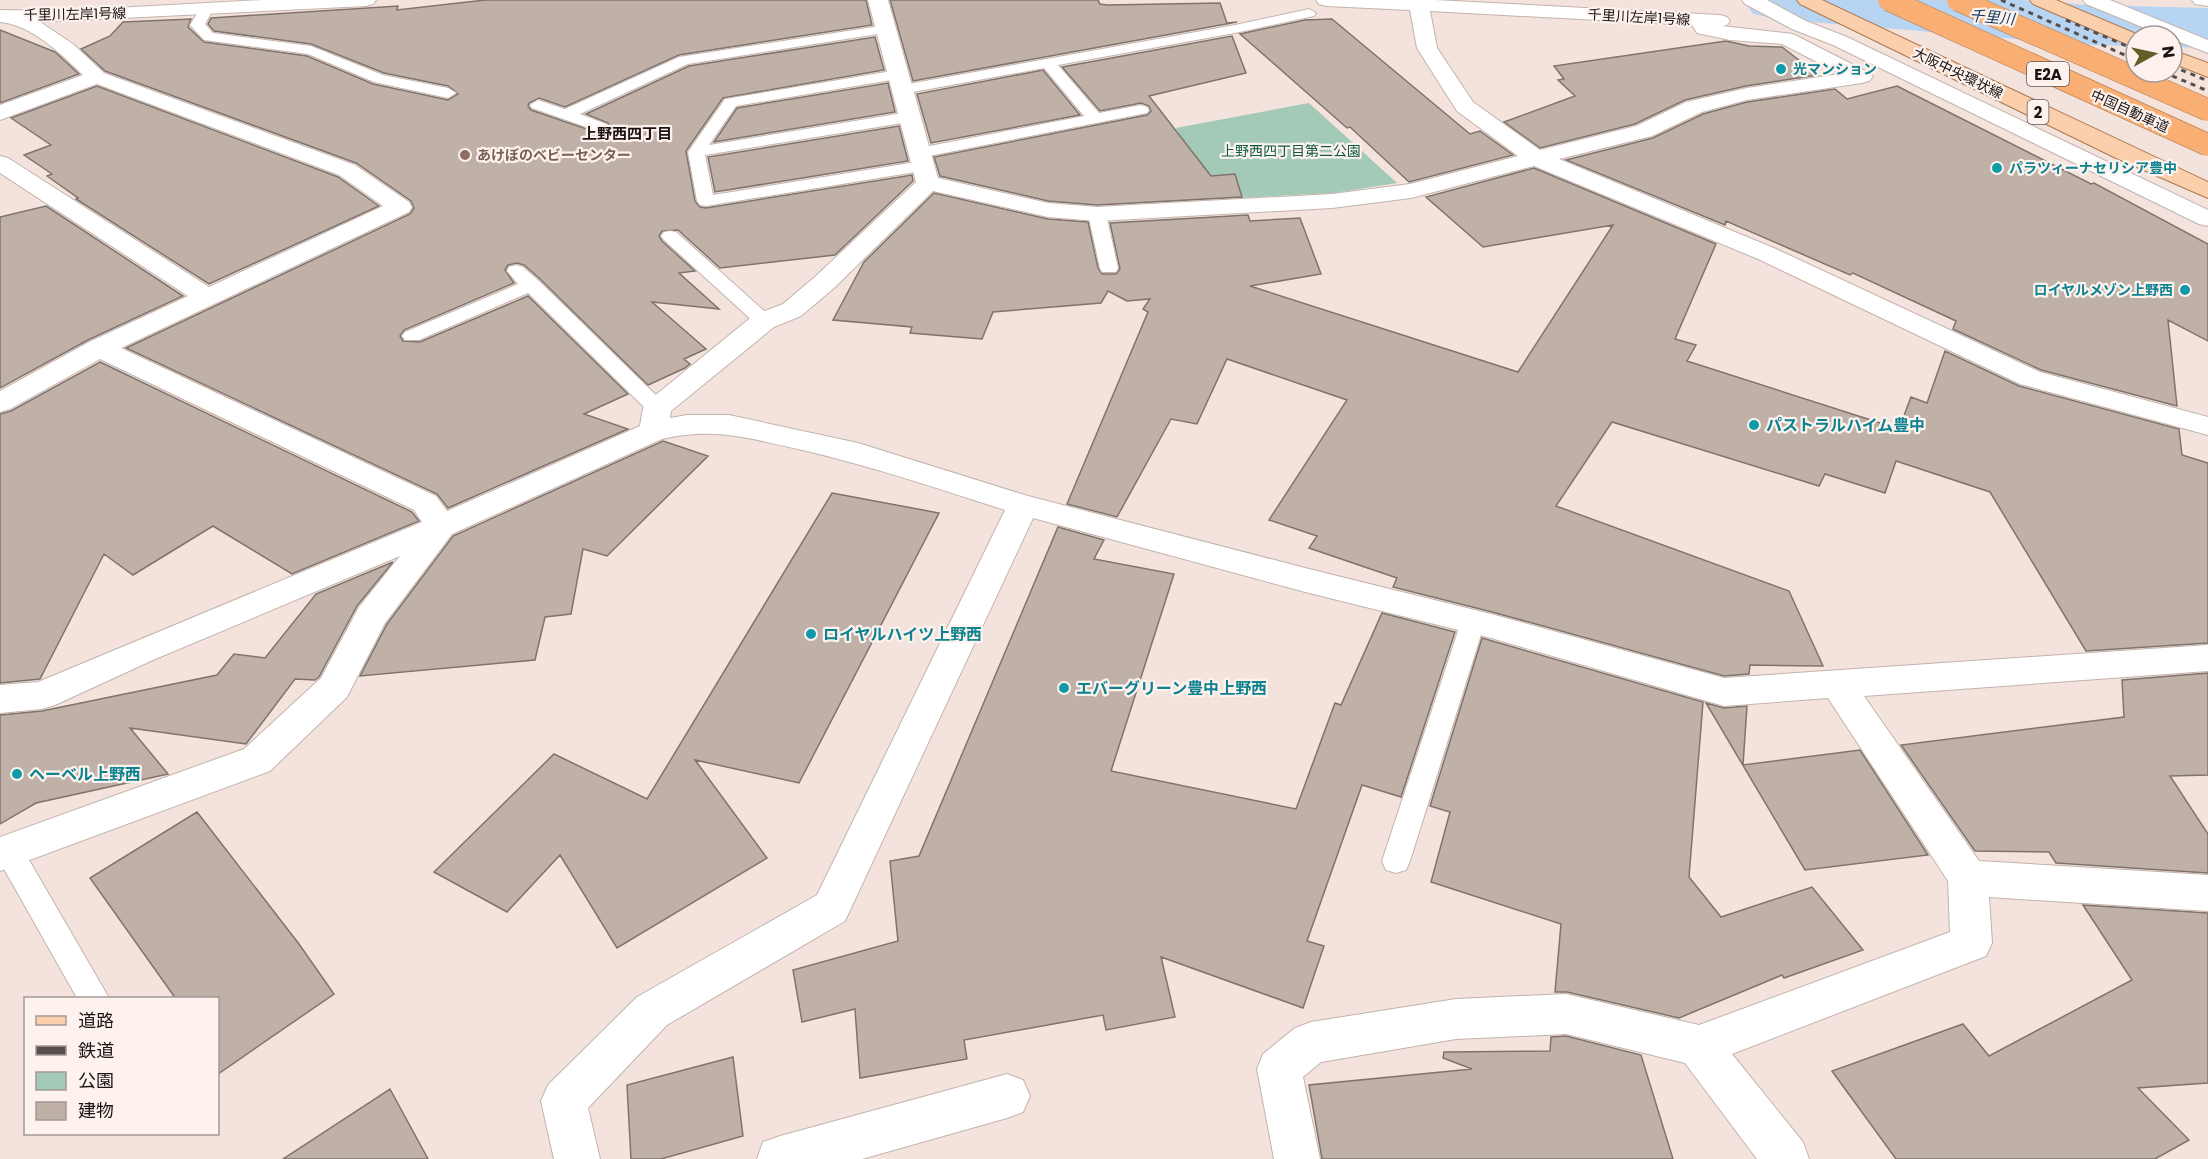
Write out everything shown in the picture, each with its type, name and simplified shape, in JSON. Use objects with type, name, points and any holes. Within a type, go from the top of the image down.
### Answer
[{"type":"highway","name":"中国自動車道","points":[[1889,0],[2208,145]]},
{"type":"highway","name":"中国自動車道","points":[[1958,0],[2208,110]]},
{"type":"main road","name":"大阪中央環状線","points":[[1807,0],[2124,153],[2208,191]]},
{"type":"main road","points":[[2040,0],[2124,36]]},
{"type":"main road","points":[[2184,60],[2204,67]]},
{"type":"street","name":"千里川左岸1号線","points":[[1,16],[61,17],[366,0]]},
{"type":"street","points":[[878,0],[923,167]]},
{"type":"street","name":"千里川左岸1号線","points":[[1326,0],[1803,26]]},
{"type":"street","points":[[1752,0],[2208,219]]},
{"type":"street","points":[[2093,0],[2208,47]]},
{"type":"street","points":[[2202,0],[2208,0]]},
{"type":"street","points":[[1419,5],[1427,48],[1465,106],[1536,158],[1767,254],[2030,378],[2208,426]]},
{"type":"street","points":[[0,403],[99,348],[400,207],[348,170],[97,77],[76,56],[34,27],[1,16]]},
{"type":"street","points":[[923,167],[1048,210],[1097,214],[1332,201],[1411,191],[1644,131],[1694,107],[1747,94],[1862,77],[1786,38],[1730,34],[1704,29],[1699,20]]},
{"type":"street","points":[[0,113],[97,77]]},
{"type":"street","points":[[0,163],[207,297]]},
{"type":"street","points":[[0,699],[42,695],[141,651],[441,526],[656,419],[764,321],[792,310],[825,282],[923,167]]},
{"type":"street","points":[[99,348],[425,502],[441,526]]},
{"type":"street","points":[[656,419],[687,424],[729,424],[858,453],[1023,505],[1473,622],[1724,692],[1838,686],[2034,669],[2208,658]]},
{"type":"street","points":[[577,1159],[564,1101],[652,1011],[831,909],[1023,505]]},
{"type":"street","points":[[4,852],[150,801],[257,760],[334,687],[371,616],[441,526]]},
{"type":"street","points":[[1297,1159],[1279,1069],[1311,1043],[1456,1019],[1566,1014],[1699,1046],[1971,943],[1968,878],[1838,686]]},
{"type":"street","points":[[1968,878],[2208,893]]},
{"type":"street","points":[[1699,1046],[1786,1159]]},
{"type":"street","points":[[780,1159],[1007,1096]]},
{"type":"lane","points":[[206,10],[197,25],[209,37],[312,50],[379,78],[448,93]]},
{"type":"lane","points":[[1141,110],[1095,119],[923,167],[706,201],[696,152],[731,102],[1048,63],[1309,14]]},
{"type":"lane","points":[[568,114],[684,60],[886,29]]},
{"type":"lane","points":[[1048,63],[1095,119]]},
{"type":"lane","points":[[538,105],[600,127]]},
{"type":"lane","points":[[696,152],[909,117]]},
{"type":"lane","points":[[1097,214],[1109,268]]},
{"type":"lane","points":[[670,236],[764,321]]},
{"type":"lane","points":[[516,271],[532,285],[656,419]]},
{"type":"lane","points":[[412,336],[532,285]]},
{"type":"lane","points":[[1396,861],[1473,622]]},
{"type":"lane","points":[[4,852],[93,997]]},
{"type":"green space","name":"上野西四丁目第二公園","points":[[1309,103],[1397,183],[1333,193],[1158,202],[1138,149],[1182,140],[1176,128]]},
{"type":"building","points":[[485,0],[866,0],[872,25],[679,55],[565,107],[539,98],[529,103],[528,106],[531,110],[601,134],[610,127],[608,123],[586,114],[689,66],[875,37],[884,70],[723,98],[686,151],[695,201],[700,207],[706,208],[912,175],[913,181],[835,255],[720,268],[678,230],[662,231],[659,236],[662,241],[695,271],[679,273],[719,309],[652,302],[706,349],[684,359],[690,364],[685,368],[648,385],[540,279],[524,265],[517,263],[508,265],[505,270],[514,283],[404,330],[400,336],[403,341],[420,342],[528,296],[628,394],[584,414],[628,429],[448,508],[437,494],[126,348],[410,214],[414,208],[411,201],[356,163],[105,71],[81,49],[110,36],[123,22],[191,19],[188,27],[204,42],[307,56],[373,84],[448,100],[458,94],[448,86],[384,73],[311,44],[214,31],[208,24],[211,18],[398,6],[397,10]]},
{"type":"building","points":[[890,0],[1098,0],[1100,4],[1107,5],[1220,3],[1227,23],[1237,22],[913,81]]},
{"type":"building","points":[[1332,19],[1470,134],[1480,131],[1513,155],[1409,182],[1350,127],[1347,128],[1240,34],[1305,20]]},
{"type":"building","points":[[0,30],[55,52],[79,74],[0,103]]},
{"type":"building","points":[[1232,36],[1246,73],[1149,96],[1211,176],[1235,174],[1242,197],[1097,205],[1048,201],[940,176],[934,157],[1147,115],[1151,111],[1149,106],[1141,103],[1100,111],[1062,67]]},
{"type":"building","points":[[1726,41],[1749,46],[1782,47],[1818,75],[1746,86],[1685,100],[1635,124],[1540,148],[1504,122],[1575,96],[1558,80],[1564,79],[1554,66]]},
{"type":"building","points":[[1043,70],[1080,115],[931,143],[917,94]]},
{"type":"building","points":[[888,83],[895,112],[714,142],[737,108]]},
{"type":"building","points":[[97,86],[338,177],[379,206],[209,284],[76,199],[78,198],[47,176],[52,174],[24,155],[51,145],[11,118]]},
{"type":"building","points":[[1897,86],[2091,184],[2094,183],[2208,244],[2208,341],[2168,320],[2177,406],[2041,370],[1953,329],[1956,321],[1853,273],[1850,275],[1726,221],[1725,225],[1566,160],[1653,138],[1703,114],[1747,102],[1835,89],[1847,99]]},
{"type":"building","points":[[899,126],[908,161],[715,192],[708,157]]},
{"type":"building","points":[[1534,168],[1716,244],[1675,339],[1696,345],[1687,361],[1899,429],[1911,397],[1927,403],[1945,351],[2019,386],[2179,429],[2182,455],[2208,463],[2208,643],[2086,651],[1990,492],[1896,461],[1885,493],[1825,474],[1819,486],[1612,422],[1556,506],[1789,591],[1823,666],[1750,665],[1749,674],[1724,676],[1393,587],[1397,578],[1309,548],[1317,536],[1269,520],[1347,400],[1227,359],[1197,424],[1171,419],[1117,517],[1067,504],[1148,312],[1143,309],[1150,299],[1127,301],[1108,291],[1101,303],[993,312],[982,339],[910,333],[912,327],[833,320],[864,262],[934,193],[1048,219],[1088,222],[1098,268],[1102,274],[1116,274],[1120,269],[1110,223],[1248,215],[1250,221],[1300,218],[1321,274],[1250,286],[1518,372],[1613,225],[1483,247],[1426,197]]},
{"type":"building","points":[[46,206],[183,296],[88,340],[0,388],[0,217]]},
{"type":"building","points":[[100,362],[412,512],[419,521],[292,574],[213,526],[133,575],[104,554],[40,679],[0,683],[0,414],[11,411]]},
{"type":"building","points":[[663,441],[708,456],[607,556],[583,549],[571,614],[545,617],[535,660],[360,676],[387,624],[453,536]]},
{"type":"building","points":[[832,493],[939,513],[799,783],[695,760],[767,858],[617,948],[560,855],[507,912],[434,872],[554,754],[647,799]]},
{"type":"building","points":[[1058,527],[1104,540],[1094,559],[1174,574],[1111,771],[1296,809],[1335,703],[1341,705],[1382,613],[1455,632],[1401,797],[1362,785],[1307,941],[1324,946],[1303,1008],[1161,957],[1175,1017],[1106,1030],[1103,1015],[964,1040],[967,1059],[860,1078],[855,1009],[802,1022],[793,970],[898,941],[890,861],[919,856]]},
{"type":"building","points":[[393,562],[357,606],[319,677],[315,680],[295,679],[246,744],[130,728],[168,774],[36,803],[0,824],[0,715],[42,711],[217,675],[234,654],[265,658],[316,594]]},
{"type":"building","points":[[1482,638],[1703,702],[1689,877],[1721,917],[1812,887],[1863,950],[1784,978],[1782,975],[1679,1018],[1567,992],[1555,992],[1561,924],[1431,882],[1450,812],[1430,806]]},
{"type":"building","points":[[2208,673],[2208,775],[2170,776],[2208,834],[2208,873],[2056,863],[2049,852],[1975,851],[1901,745],[2124,717],[2122,680]]},
{"type":"building","points":[[1706,703],[1724,708],[1747,706],[1743,765],[1860,750],[1928,855],[1805,870]]},
{"type":"building","points":[[197,812],[299,944],[334,994],[219,1073],[219,997],[175,997],[90,878]]},
{"type":"building","points":[[2083,905],[2208,913],[2208,1083],[2138,1088],[2189,1140],[2155,1159],[1896,1159],[1832,1071],[1963,1024],[1989,1056],[2132,980]]},
{"type":"building","points":[[1566,1036],[1641,1055],[1673,1159],[1322,1159],[1309,1085],[1472,1069],[1443,1058],[1444,1052],[1550,1051],[1551,1037]]},
{"type":"building","points":[[733,1057],[743,1136],[661,1159],[631,1159],[627,1085]]},
{"type":"building","points":[[390,1089],[428,1159],[283,1159]]},
{"type":"waterway","name":"千里川","points":[[1776,0],[2088,25],[2208,28]]},
{"type":"railway","points":[[2001,0],[2124,55]]},
{"type":"railway","points":[[2066,20],[2124,45]]},
{"type":"railway","points":[[2184,71],[2208,81]]},
{"type":"railway","points":[[2184,81],[2208,91]]},
{"type":"place","name":"光マンション","points":[[1781,69]]},
{"type":"place","name":"あけぼのベビーセンター","points":[[465,155]]},
{"type":"place","name":"パラツィーナセリシア豊中","points":[[1997,168]]},
{"type":"place","name":"ロイヤルメゾン上野西","points":[[2185,290]]},
{"type":"place","name":"パストラルハイム豊中","points":[[1754,425]]},
{"type":"place","name":"ロイヤルハイツ上野西","points":[[811,634]]},
{"type":"place","name":"エバーグリーン豊中上野西","points":[[1064,688]]},
{"type":"place","name":"ヘーベル上野西","points":[[17,774]]},
{"type":"district","name":"上野西四丁目","points":[[627,133]]}]
